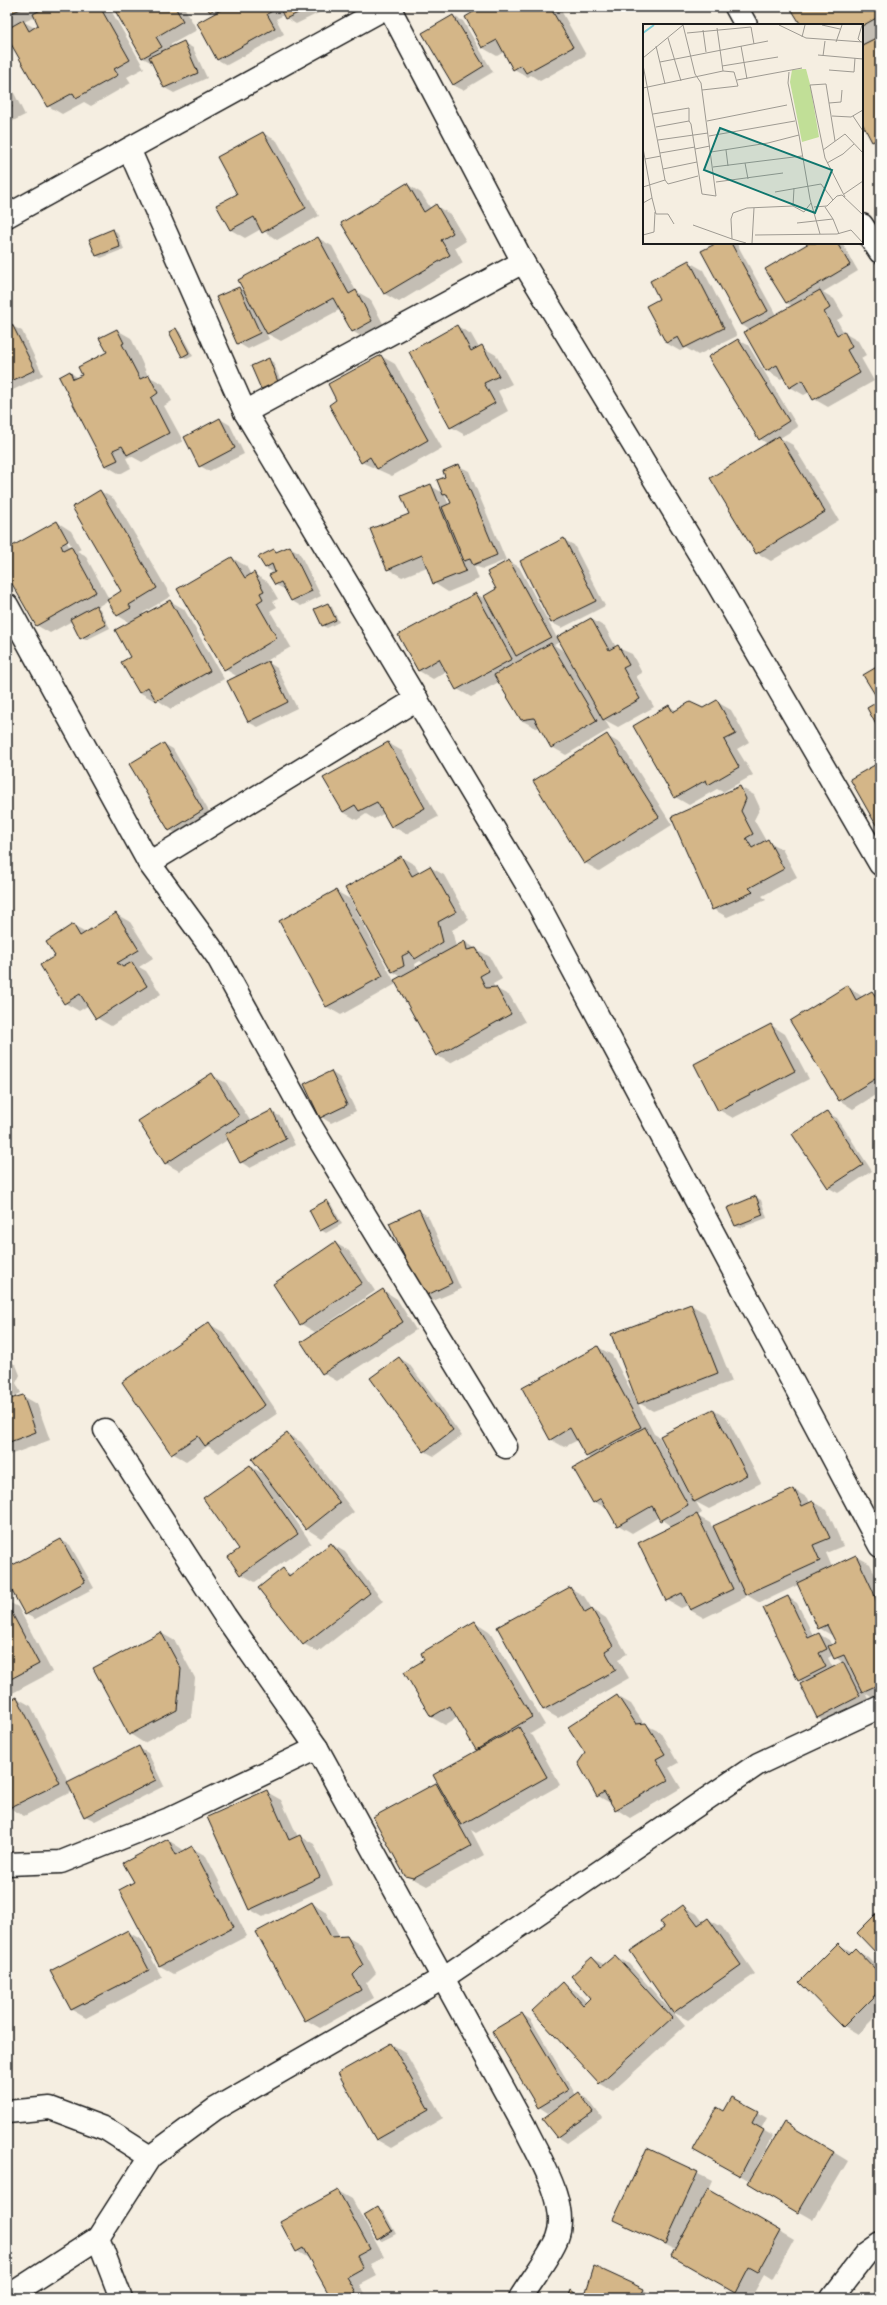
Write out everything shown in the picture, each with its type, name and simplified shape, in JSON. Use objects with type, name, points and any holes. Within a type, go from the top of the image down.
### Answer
[{"type":"street","points":[[7,216],[388,7],[523,262],[717,583],[880,864]]},
{"type":"street","points":[[736,7],[745,24]]},
{"type":"street","points":[[129,149],[245,412],[535,898],[880,1546]]},
{"type":"street","points":[[863,226],[880,252]]},
{"type":"street","points":[[245,412],[523,262]]},
{"type":"street","points":[[7,605],[149,862],[216,956],[312,1128],[506,1447]]},
{"type":"street","points":[[149,862],[417,699]]},
{"type":"street","points":[[105,1430],[225,1616],[317,1748],[524,2126],[554,2188],[560,2216],[557,2238],[520,2298]]},
{"type":"street","points":[[7,2297],[98,2238],[150,2157],[215,2109],[443,1978],[758,1764],[880,1707]]},
{"type":"street","points":[[7,1864],[61,1862],[169,1819],[317,1748]]},
{"type":"street","points":[[7,2112],[50,2108],[106,2129],[150,2157]]},
{"type":"street","points":[[98,2238],[121,2298]]},
{"type":"street","points":[[832,2298],[866,2254],[880,2244]]},
{"type":"building","points":[[7,7],[25,7],[7,15]]},
{"type":"building","points":[[46,7],[64,7],[66,11],[74,7],[100,7],[130,60],[114,69],[118,75],[76,98],[73,93],[47,107],[7,37],[7,29],[23,20],[29,31],[38,25],[33,14]]},
{"type":"building","points":[[113,7],[175,7],[183,21],[156,37],[162,47],[142,58]]},
{"type":"building","points":[[206,7],[217,7],[210,12]]},
{"type":"building","points":[[226,7],[272,7],[274,10],[267,14],[275,28],[217,60],[197,23]]},
{"type":"building","points":[[279,7],[311,7],[285,19]]},
{"type":"building","points":[[473,7],[550,7],[573,47],[526,73],[521,65],[513,70],[497,40],[482,48],[465,17],[475,11]]},
{"type":"building","points":[[790,7],[880,7],[880,16],[863,25],[863,24],[800,24]]},
{"type":"building","points":[[453,15],[484,66],[453,85],[422,33]]},
{"type":"building","points":[[880,36],[880,138],[872,142],[863,125],[863,44]]},
{"type":"building","points":[[184,41],[198,73],[164,88],[149,57]]},
{"type":"building","points":[[7,97],[12,107],[7,109]]},
{"type":"building","points":[[263,132],[306,208],[262,233],[254,217],[230,230],[216,205],[237,194],[217,157]]},
{"type":"building","points":[[407,183],[424,212],[436,204],[453,233],[441,240],[450,255],[384,294],[341,223]]},
{"type":"building","points":[[113,229],[120,247],[96,256],[89,239]]},
{"type":"building","points":[[318,237],[349,294],[356,290],[372,321],[352,332],[333,298],[267,334],[238,280]]},
{"type":"building","points":[[715,244],[732,244],[768,311],[741,325],[701,251]]},
{"type":"building","points":[[807,244],[838,244],[850,265],[786,303],[765,269]]},
{"type":"building","points":[[689,260],[724,328],[684,348],[678,337],[666,343],[646,306],[659,299],[650,281]]},
{"type":"building","points":[[239,287],[260,333],[237,344],[216,297]]},
{"type":"building","points":[[820,290],[830,308],[824,312],[837,335],[844,331],[852,347],[847,350],[860,373],[813,400],[802,380],[789,388],[777,365],[766,371],[744,332]]},
{"type":"building","points":[[12,324],[35,370],[7,383],[7,327]]},
{"type":"building","points":[[457,325],[471,351],[482,345],[499,376],[484,383],[495,403],[450,428],[409,352]]},
{"type":"building","points":[[176,328],[189,353],[182,357],[169,332]]},
{"type":"building","points":[[117,329],[124,343],[122,344],[140,379],[149,375],[158,393],[151,398],[169,433],[127,455],[122,446],[113,450],[118,460],[105,466],[59,377],[70,371],[73,379],[82,375],[78,367],[107,352],[99,338]]},
{"type":"building","points":[[738,339],[789,421],[759,440],[708,357]]},
{"type":"building","points":[[381,355],[428,440],[377,469],[370,457],[361,463],[329,405],[336,400],[328,384]]},
{"type":"building","points":[[269,358],[278,382],[261,389],[251,366]]},
{"type":"building","points":[[220,418],[235,448],[199,467],[184,437]]},
{"type":"building","points":[[779,436],[825,512],[756,554],[710,478]]},
{"type":"building","points":[[459,464],[497,555],[473,565],[470,559],[464,561],[442,507],[451,503],[447,494],[443,495],[437,480],[445,477],[443,471]]},
{"type":"building","points":[[431,484],[466,571],[433,584],[422,555],[387,570],[370,529],[409,514],[401,496]]},
{"type":"building","points":[[100,490],[157,588],[129,605],[131,608],[117,616],[107,600],[121,591],[72,507]]},
{"type":"building","points":[[57,521],[68,541],[61,545],[63,550],[71,546],[96,592],[36,626],[7,575],[7,549]]},
{"type":"building","points":[[564,538],[596,601],[551,623],[520,561]]},
{"type":"building","points":[[290,546],[312,591],[291,601],[281,582],[275,585],[269,575],[275,572],[272,564],[265,568],[258,557],[274,549],[276,552]]},
{"type":"building","points":[[232,557],[245,578],[254,572],[264,591],[260,593],[263,599],[257,603],[277,638],[224,670],[177,589]]},
{"type":"building","points":[[509,560],[551,637],[516,656],[484,596],[496,589],[487,572]]},
{"type":"building","points":[[476,593],[512,659],[456,690],[439,659],[418,671],[398,635]]},
{"type":"building","points":[[170,600],[210,671],[156,701],[148,687],[139,693],[121,662],[130,657],[115,630]]},
{"type":"building","points":[[328,603],[336,620],[322,626],[314,609]]},
{"type":"building","points":[[96,605],[106,625],[80,639],[70,619]]},
{"type":"building","points":[[591,618],[609,650],[618,645],[629,665],[623,668],[640,699],[603,720],[557,637]]},
{"type":"building","points":[[551,643],[597,721],[551,748],[534,718],[521,720],[494,675]]},
{"type":"building","points":[[268,661],[288,702],[248,722],[227,681]]},
{"type":"building","points":[[880,665],[880,732],[867,708],[879,701],[863,675]]},
{"type":"building","points":[[717,700],[736,734],[724,740],[739,767],[708,785],[706,780],[674,798],[633,726],[669,705],[673,712],[690,702],[703,708]]},
{"type":"building","points":[[607,734],[659,817],[584,864],[533,781]]},
{"type":"building","points":[[388,742],[425,808],[391,827],[377,802],[359,811],[355,805],[343,812],[323,778]]},
{"type":"building","points":[[164,743],[203,810],[169,831],[129,764]]},
{"type":"building","points":[[880,762],[880,832],[850,779]]},
{"type":"building","points":[[740,786],[746,799],[741,811],[753,834],[746,838],[752,848],[768,839],[784,869],[749,888],[753,892],[712,910],[671,817]]},
{"type":"building","points":[[401,856],[412,876],[430,866],[456,912],[438,922],[443,942],[415,959],[410,952],[402,956],[404,966],[392,972],[345,888]]},
{"type":"building","points":[[336,890],[383,976],[326,1007],[279,921]]},
{"type":"building","points":[[116,913],[139,950],[117,963],[123,967],[132,962],[147,986],[96,1019],[80,994],[64,1004],[40,965],[55,956],[46,942],[73,924],[80,936]]},
{"type":"building","points":[[465,941],[467,950],[476,948],[489,971],[480,976],[486,988],[496,987],[511,1014],[436,1056],[394,980]]},
{"type":"building","points":[[848,985],[856,1000],[872,991],[880,1003],[880,1076],[839,1101],[790,1021]]},
{"type":"building","points":[[771,1024],[795,1071],[718,1111],[694,1064]]},
{"type":"building","points":[[331,1071],[347,1105],[320,1118],[304,1084]]},
{"type":"building","points":[[212,1073],[239,1116],[165,1164],[138,1121]]},
{"type":"building","points":[[272,1110],[286,1139],[240,1163],[225,1134]]},
{"type":"building","points":[[828,1111],[863,1165],[828,1188],[792,1134]]},
{"type":"building","points":[[756,1196],[763,1215],[735,1226],[727,1208]]},
{"type":"building","points":[[327,1200],[338,1221],[320,1231],[309,1210]]},
{"type":"building","points":[[419,1209],[452,1283],[423,1297],[389,1223]]},
{"type":"building","points":[[335,1242],[362,1283],[300,1325],[273,1284]]},
{"type":"building","points":[[383,1289],[403,1322],[322,1374],[301,1342]]},
{"type":"building","points":[[691,1304],[718,1373],[638,1404],[611,1334]]},
{"type":"building","points":[[209,1322],[265,1405],[205,1446],[198,1436],[171,1454],[122,1382]]},
{"type":"building","points":[[598,1346],[641,1427],[586,1457],[570,1428],[550,1440],[522,1388]]},
{"type":"building","points":[[399,1357],[453,1430],[424,1452],[370,1378]]},
{"type":"building","points":[[23,1395],[36,1432],[7,1443],[7,1400]]},
{"type":"building","points":[[713,1409],[747,1475],[694,1502],[660,1436]]},
{"type":"building","points":[[645,1427],[688,1505],[660,1521],[652,1506],[617,1526],[601,1498],[593,1503],[573,1468]]},
{"type":"building","points":[[287,1433],[340,1503],[306,1530],[252,1459]]},
{"type":"building","points":[[250,1465],[298,1534],[240,1575],[228,1557],[239,1549],[203,1498]]},
{"type":"building","points":[[794,1489],[802,1506],[813,1501],[830,1538],[813,1545],[820,1561],[745,1595],[713,1526]]},
{"type":"building","points":[[697,1514],[733,1589],[690,1610],[682,1593],[666,1601],[638,1543]]},
{"type":"building","points":[[61,1539],[85,1582],[25,1615],[7,1582],[7,1568]]},
{"type":"building","points":[[331,1543],[370,1593],[303,1645],[258,1588],[283,1568],[289,1576]]},
{"type":"building","points":[[856,1555],[873,1591],[880,1613],[880,1622],[877,1626],[880,1631],[880,1684],[862,1692],[844,1655],[834,1659],[828,1646],[836,1643],[827,1625],[818,1629],[797,1583]]},
{"type":"building","points":[[570,1587],[585,1613],[592,1609],[613,1646],[605,1651],[616,1670],[543,1710],[497,1627]]},
{"type":"building","points":[[788,1596],[808,1638],[819,1633],[827,1649],[819,1653],[826,1667],[798,1681],[763,1608]]},
{"type":"building","points":[[7,1604],[39,1664],[7,1681]]},
{"type":"building","points":[[475,1621],[532,1717],[476,1750],[450,1706],[431,1717],[404,1672],[424,1660],[421,1653]]},
{"type":"building","points":[[161,1632],[181,1669],[177,1710],[129,1735],[93,1668]]},
{"type":"building","points":[[843,1662],[860,1696],[817,1718],[800,1684]]},
{"type":"building","points":[[617,1695],[636,1724],[646,1723],[665,1754],[656,1759],[668,1780],[615,1810],[604,1792],[597,1797],[578,1763],[585,1753],[568,1727]]},
{"type":"building","points":[[17,1697],[60,1783],[9,1808],[7,1805],[7,1702]]},
{"type":"building","points":[[519,1727],[547,1777],[461,1825],[433,1775]]},
{"type":"building","points":[[139,1746],[156,1780],[84,1817],[67,1782]]},
{"type":"building","points":[[436,1783],[471,1846],[413,1878],[405,1876],[373,1817]]},
{"type":"building","points":[[267,1790],[289,1840],[300,1835],[320,1877],[249,1910],[207,1817]]},
{"type":"building","points":[[168,1839],[176,1855],[192,1846],[234,1927],[159,1966],[119,1890],[134,1882],[123,1863]]},
{"type":"building","points":[[312,1902],[331,1937],[347,1936],[363,1965],[353,1975],[361,1990],[305,2021],[256,1932]]},
{"type":"building","points":[[683,1905],[698,1925],[708,1918],[741,1965],[673,2013],[630,1951],[664,1928],[660,1922]]},
{"type":"building","points":[[880,1910],[880,1957],[857,1933]]},
{"type":"building","points":[[128,1930],[149,1970],[71,2010],[50,1971]]},
{"type":"building","points":[[838,1943],[849,1954],[855,1948],[880,1974],[880,1990],[843,2027],[799,1982]]},
{"type":"building","points":[[615,1955],[672,2018],[599,2084],[532,2011],[563,1982],[583,2005],[590,1998],[571,1976],[592,1957],[601,1967]]},
{"type":"building","points":[[522,2013],[568,2090],[538,2108],[492,2031]]},
{"type":"building","points":[[391,2043],[429,2110],[376,2140],[338,2073]]},
{"type":"building","points":[[579,2092],[593,2112],[557,2138],[542,2119]]},
{"type":"building","points":[[732,2097],[758,2111],[752,2123],[764,2130],[740,2176],[693,2150],[717,2107],[724,2111]]},
{"type":"building","points":[[784,2122],[834,2152],[798,2213],[748,2183]]},
{"type":"building","points":[[647,2148],[698,2172],[665,2244],[613,2220]]},
{"type":"building","points":[[708,2189],[781,2231],[758,2273],[749,2268],[736,2293],[671,2256]]},
{"type":"building","points":[[338,2190],[370,2249],[357,2256],[363,2268],[347,2277],[356,2292],[346,2298],[331,2298],[303,2248],[296,2252],[280,2222]]},
{"type":"building","points":[[378,2206],[392,2231],[377,2240],[363,2215]]},
{"type":"building","points":[[594,2266],[644,2289],[640,2298],[584,2298]]},
{"type":"building","points":[[571,2290],[581,2298],[568,2298]]}]
